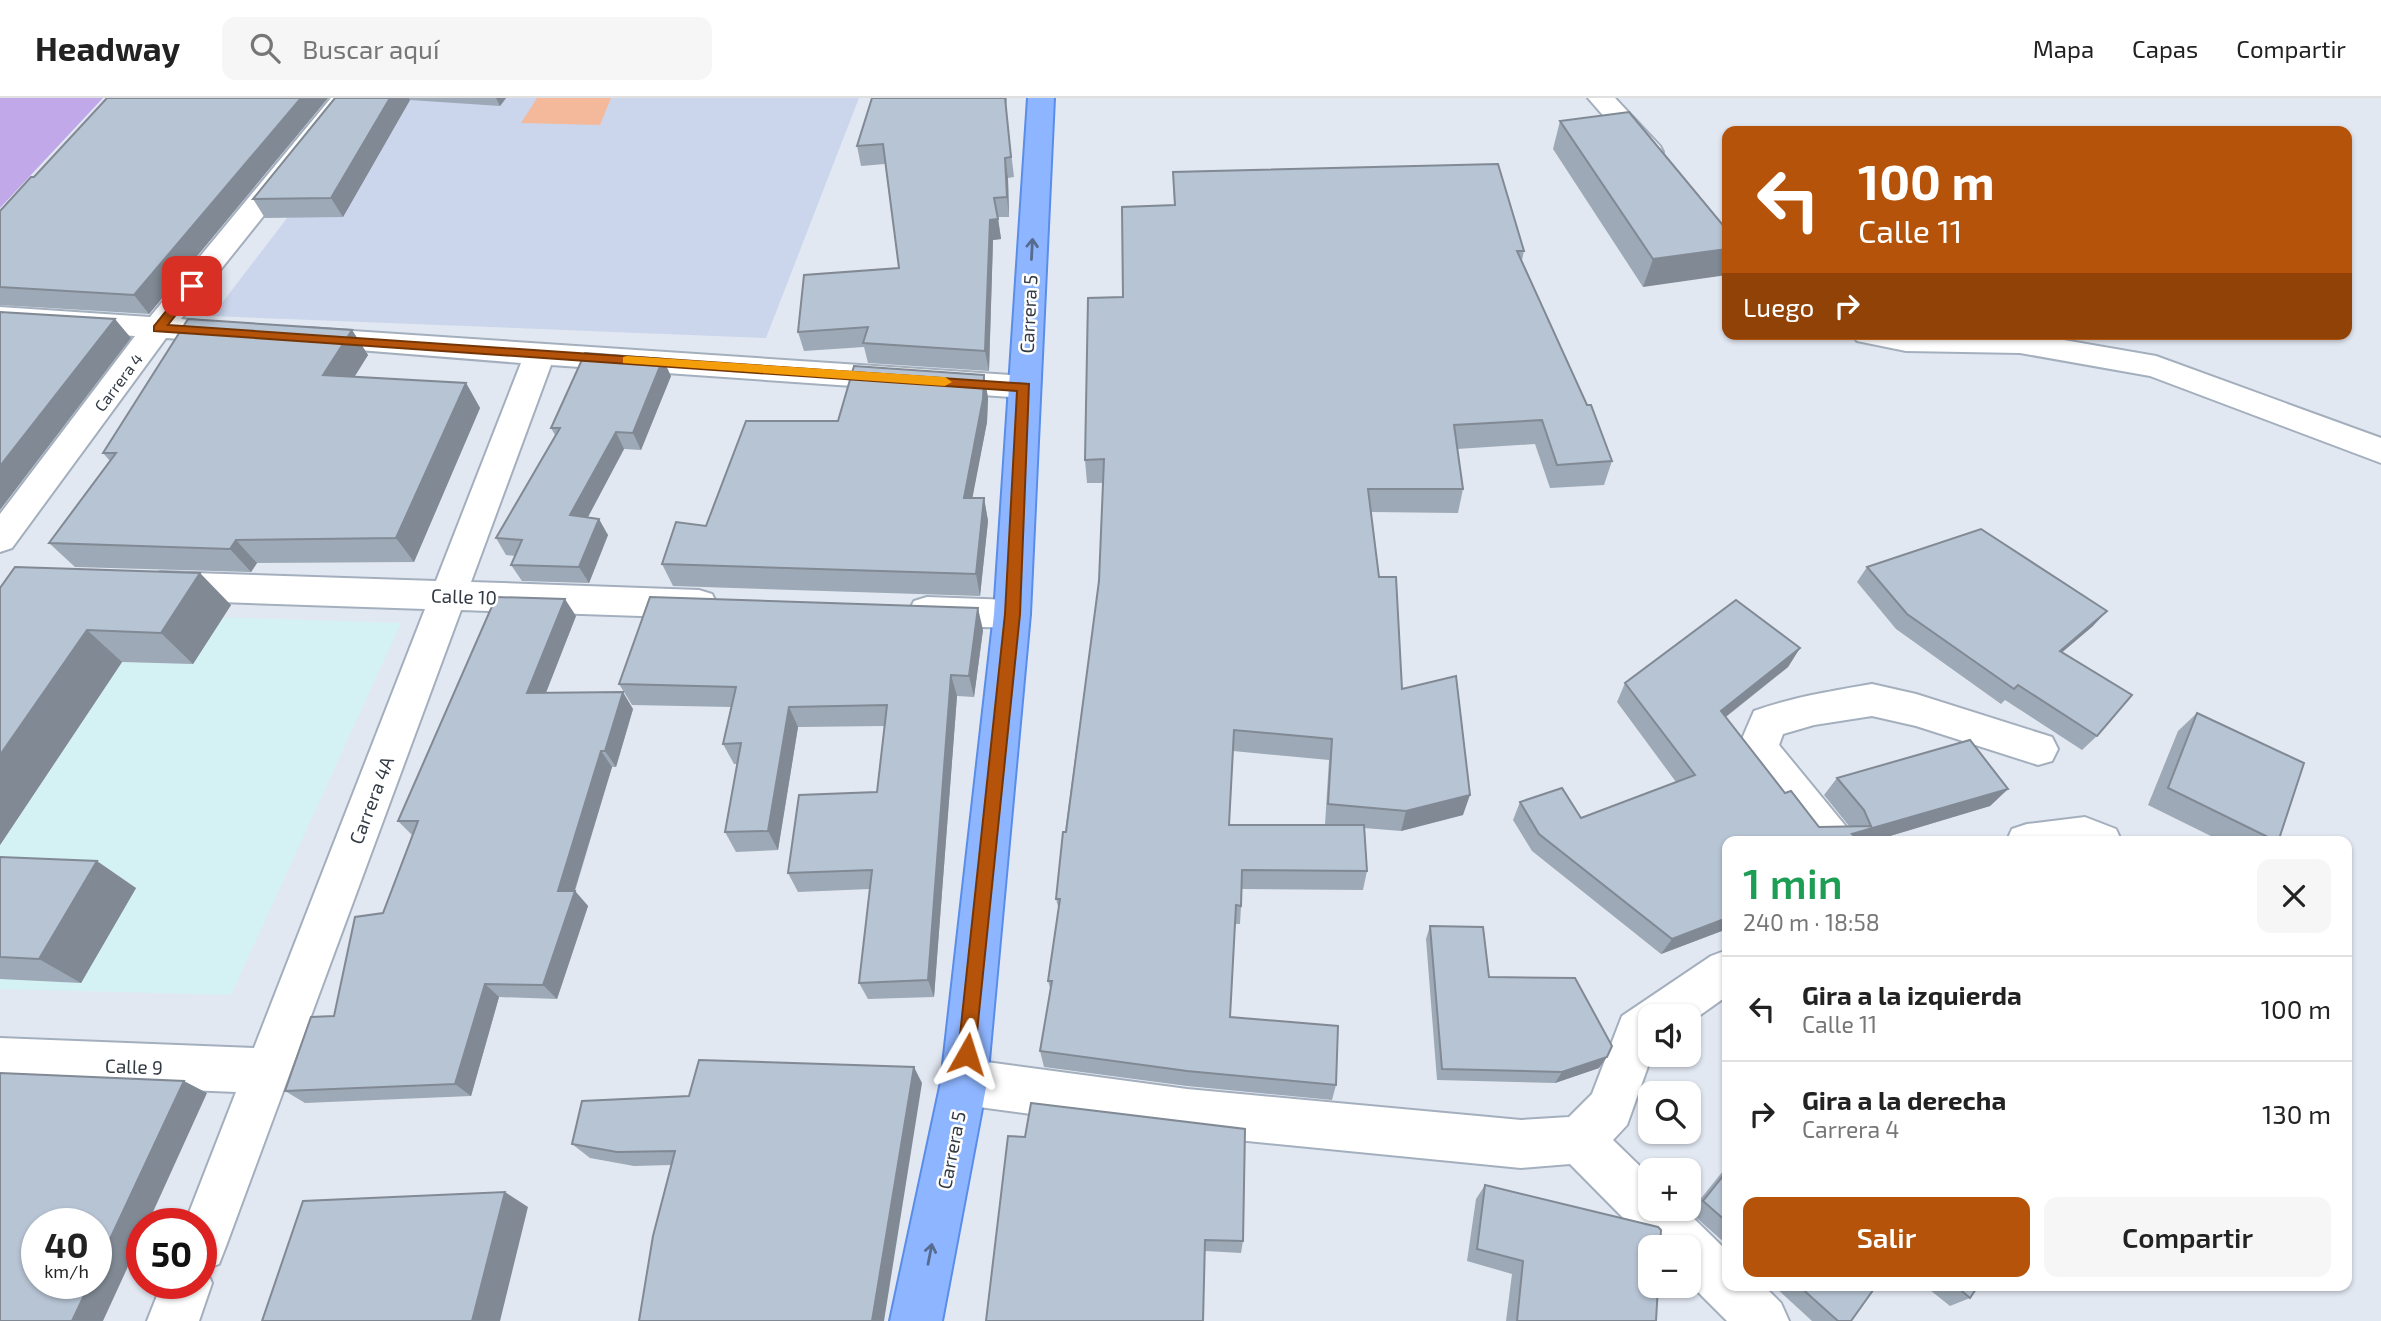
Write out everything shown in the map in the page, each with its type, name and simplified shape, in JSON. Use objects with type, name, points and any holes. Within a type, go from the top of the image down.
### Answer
[{"type":"main road","name":"Carrera 5","points":[[916,1321],[964,1082],[1012,614],[1041,98]]},
{"type":"street","name":"Carrera 4","points":[[0,539],[158,328],[345,98]]},
{"type":"street","points":[[1601,98],[1667,173]]},
{"type":"street","points":[[0,317],[1024,387]]},
{"type":"street","points":[[1901,340],[2020,344],[2156,366],[2381,451]]},
{"type":"street","name":"Carrera 4A","points":[[216,1208],[540,354]]},
{"type":"street","name":"Calle 10","points":[[122,585],[737,605]]},
{"type":"street","points":[[889,610],[1012,614]]},
{"type":"street","points":[[1828,836],[1758,748],[1768,722],[1814,709],[1872,700],[1916,710],[2038,749]]},
{"type":"street","points":[[1678,1004],[1722,974]]},
{"type":"street","points":[[964,1082],[1187,1112],[1497,1142],[1521,1144],[1579,1140],[1610,1109],[1638,1031]]},
{"type":"street","name":"Calle 9","points":[[0,1060],[268,1071]]},
{"type":"street","points":[[1579,1140],[1676,1235]]},
{"type":"street","points":[[1701,1260],[1722,1280]]},
{"type":"street","points":[[1733,1291],[1763,1321]]},
{"type":"street","points":[[173,1321],[181,1299]]},
{"type":"shaded area","points":[[0,98],[103,98],[0,208]]},
{"type":"shaded area","points":[[379,98],[859,98],[766,338],[212,316]]},
{"type":"shaded area","points":[[537,98],[611,98],[600,125],[521,123]]},
{"type":"shaded area","points":[[0,610],[401,623],[231,995],[0,989]]},
{"type":"building","points":[[107,98],[301,98],[134,295],[0,287],[0,211]]},
{"type":"building","points":[[335,98],[390,98],[331,198],[253,199]]},
{"type":"building","points":[[872,98],[1005,98],[1011,157],[1005,158],[1007,197],[994,198],[998,219],[990,220],[985,351],[863,343],[868,327],[798,332],[804,275],[899,268],[883,144],[857,146]]},
{"type":"building","points":[[1629,112],[1722,224],[1722,250],[1653,259],[1560,121]]},
{"type":"building","points":[[1498,164],[1524,251],[1517,251],[1587,405],[1591,405],[1612,461],[1557,465],[1542,420],[1454,425],[1463,489],[1368,489],[1379,577],[1396,577],[1402,689],[1456,676],[1470,795],[1406,811],[1328,804],[1332,739],[1234,730],[1229,825],[1364,825],[1367,871],[1242,870],[1241,906],[1236,905],[1230,1017],[1338,1026],[1336,1085],[1187,1071],[1040,1051],[1052,981],[1048,981],[1060,899],[1056,899],[1063,832],[1066,832],[1099,581],[1104,459],[1085,460],[1088,298],[1123,297],[1122,207],[1175,205],[1173,172]]},
{"type":"building","points":[[0,312],[115,319],[0,466]]},
{"type":"building","points":[[188,319],[352,330],[323,375],[466,383],[396,538],[236,540],[230,549],[49,543],[116,453],[103,453]]},
{"type":"building","points":[[585,353],[663,359],[633,433],[616,432],[570,515],[599,519],[579,567],[511,565],[522,540],[496,538],[560,428],[551,428]]},
{"type":"building","points":[[854,366],[984,375],[983,399],[964,498],[984,498],[976,574],[662,564],[676,522],[706,526],[746,421],[838,421]]},
{"type":"building","points":[[1981,529],[2107,611],[2060,651],[2132,695],[2097,736],[2018,685],[2014,689],[1907,614],[1867,567]]},
{"type":"building","points":[[15,567],[200,573],[161,633],[87,630],[0,755],[0,588]]},
{"type":"building","points":[[496,597],[565,599],[527,693],[623,692],[605,751],[601,751],[558,891],[575,891],[543,985],[485,984],[455,1084],[285,1091],[311,1017],[334,1016],[355,917],[383,913],[418,821],[398,821]]},
{"type":"building","points":[[650,597],[978,608],[969,676],[951,675],[928,980],[859,983],[872,870],[788,873],[799,795],[877,792],[887,705],[789,707],[768,831],[725,832],[741,743],[723,744],[736,687],[619,684]]},
{"type":"building","points":[[1736,600],[1800,648],[1721,711],[1785,793],[1791,791],[1819,827],[1871,826],[1864,810],[1837,778],[1970,740],[2008,789],[1852,834],[1854,836],[1722,836],[1722,920],[1672,939],[1539,834],[1520,802],[1562,788],[1581,818],[1695,775],[1625,683]]},
{"type":"building","points":[[2197,713],[2304,763],[2280,836],[2266,836],[2168,788]]},
{"type":"building","points":[[0,857],[97,861],[39,959],[0,957]]},
{"type":"building","points":[[1430,926],[1483,927],[1489,977],[1575,978],[1612,1046],[1607,1057],[1562,1072],[1442,1069]]},
{"type":"building","points":[[699,1060],[914,1067],[872,1321],[639,1321],[653,1236],[675,1151],[617,1152],[572,1144],[582,1101],[689,1096]]},
{"type":"building","points":[[0,1073],[184,1081],[112,1235],[112,1208],[21,1208],[21,1299],[82,1299],[72,1321],[0,1321]]},
{"type":"building","points":[[1031,1103],[1245,1129],[1243,1241],[1205,1240],[1203,1321],[986,1321],[1008,1136],[1025,1137]]},
{"type":"building","points":[[1722,1177],[1722,1218],[1703,1201]]},
{"type":"building","points":[[1485,1185],[1658,1227],[1661,1235],[1638,1235],[1638,1298],[1657,1298],[1656,1321],[1517,1321],[1523,1261],[1477,1249]]},
{"type":"building","points":[[505,1192],[472,1321],[262,1321],[303,1201]]},
{"type":"building","points":[[1805,1291],[1872,1291],[1851,1321],[1838,1321]]},
{"type":"building","points":[[1962,1291],[1975,1291],[1970,1298]]},
{"type":"slow traffic","points":[[627,360],[945,382]]},
{"type":"route","points":[[192,286],[158,328],[1024,387],[1012,614],[967,1054]]}]
